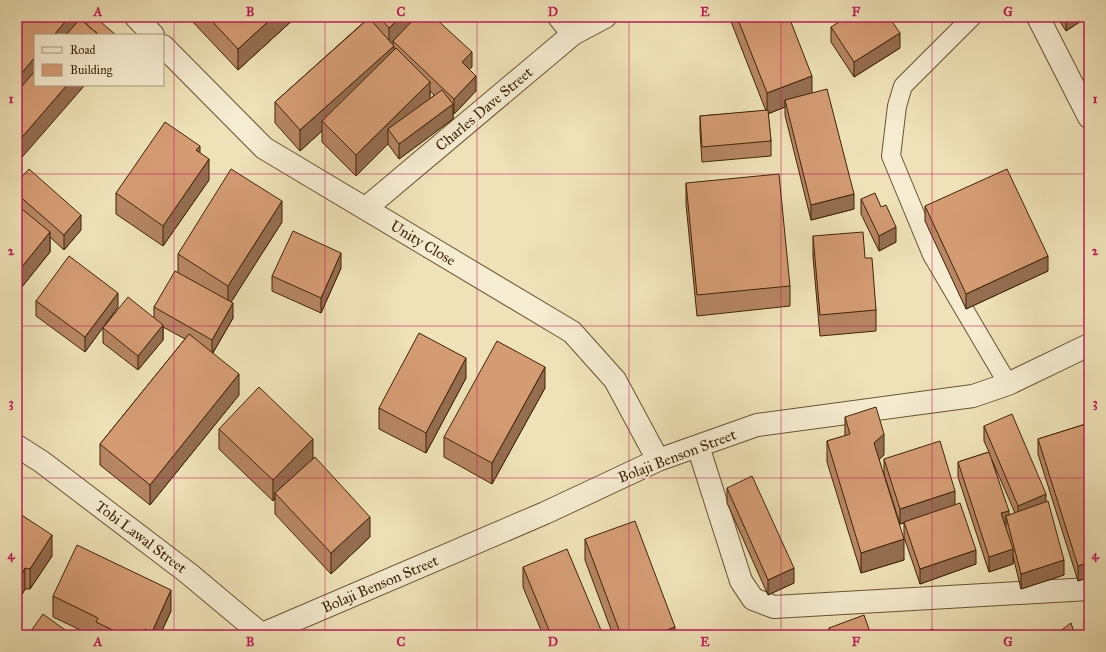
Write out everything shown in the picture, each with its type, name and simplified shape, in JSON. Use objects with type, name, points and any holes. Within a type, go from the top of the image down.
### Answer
[{"type":"street","points":[[136,17],[151,34]]},
{"type":"street","points":[[559,17],[573,34]]},
{"type":"street","name":"Charles Dave Street","points":[[366,208],[573,34],[606,17]]},
{"type":"street","points":[[1038,17],[1089,117]]},
{"type":"street","name":"Unity Close","points":[[164,47],[264,148],[572,332],[615,380],[658,460]]},
{"type":"street","name":"Bolaji Benson Street","points":[[260,634],[544,513],[658,460],[757,425],[973,396],[1008,384],[1089,345]]},
{"type":"street","name":"Tobi Lawal Street","points":[[17,446],[42,462],[188,573],[260,634]]},
{"type":"street","points":[[698,446],[741,581],[753,599],[774,607],[1089,589]]},
{"type":"lane","points":[[972,17],[903,86],[897,106],[891,156],[932,255],[1008,384]]},
{"type":"building","points":[[24,17],[69,17],[55,34],[34,34],[34,58],[17,79],[17,25]]},
{"type":"building","points":[[92,17],[95,17],[115,34],[98,34],[86,24]]},
{"type":"building","points":[[208,17],[273,17],[238,49]]},
{"type":"building","points":[[379,17],[401,17],[389,28]]},
{"type":"building","points":[[416,17],[434,17],[472,52],[462,62],[476,76],[454,99],[393,41]]},
{"type":"building","points":[[737,17],[789,17],[812,76],[767,93]]},
{"type":"building","points":[[847,17],[889,17],[900,33],[854,62],[831,27]]},
{"type":"building","points":[[369,18],[394,46],[300,130],[275,102]]},
{"type":"building","points":[[80,19],[98,34],[67,34]]},
{"type":"building","points":[[396,48],[430,82],[356,155],[322,121]]},
{"type":"building","points":[[34,72],[34,86],[66,86],[17,143],[17,92]]},
{"type":"building","points":[[827,89],[854,194],[811,205],[785,100]]},
{"type":"building","points":[[442,90],[453,104],[399,144],[388,129]]},
{"type":"building","points":[[768,110],[771,141],[702,147],[700,116]]},
{"type":"building","points":[[165,122],[200,146],[196,150],[209,159],[163,226],[116,193]]},
{"type":"building","points":[[29,169],[81,215],[64,235],[17,194],[17,182]]},
{"type":"building","points":[[231,169],[282,201],[228,286],[178,254]]},
{"type":"building","points":[[1007,169],[1048,256],[966,294],[925,206]]},
{"type":"building","points":[[779,174],[790,286],[697,295],[686,183]]},
{"type":"building","points":[[875,193],[881,207],[886,205],[896,227],[879,236],[861,199]]},
{"type":"building","points":[[17,205],[50,232],[17,273]]},
{"type":"building","points":[[293,231],[341,253],[321,298],[272,276]]},
{"type":"building","points":[[863,232],[865,258],[872,258],[876,310],[820,315],[813,236]]},
{"type":"building","points":[[69,256],[118,293],[85,337],[36,301]]},
{"type":"building","points":[[175,271],[233,303],[212,340],[154,307]]},
{"type":"building","points":[[128,297],[163,325],[138,356],[103,328]]},
{"type":"building","points":[[419,333],[466,358],[426,433],[379,408]]},
{"type":"building","points":[[189,334],[239,374],[150,485],[100,444]]},
{"type":"building","points":[[497,341],[545,367],[492,463],[444,437]]},
{"type":"building","points":[[259,387],[313,439],[273,480],[219,429]]},
{"type":"building","points":[[876,407],[884,434],[874,443],[904,539],[861,553],[827,441],[850,434],[845,417]]},
{"type":"building","points":[[1012,414],[1046,494],[1018,506],[984,426]]},
{"type":"building","points":[[1089,423],[1089,562],[1078,566],[1038,439]]},
{"type":"building","points":[[940,441],[955,491],[900,509],[884,459]]},
{"type":"building","points":[[989,452],[1009,511],[1001,513],[1013,549],[989,557],[958,462]]},
{"type":"building","points":[[315,457],[370,517],[331,553],[275,493]]},
{"type":"building","points":[[752,476],[794,568],[768,580],[727,488]]},
{"type":"building","points":[[1048,501],[1064,560],[1021,574],[1006,516]]},
{"type":"building","points":[[960,503],[976,550],[920,569],[904,522]]},
{"type":"building","points":[[17,512],[52,535],[30,569],[25,568],[19,579],[17,578]]},
{"type":"building","points":[[635,521],[675,627],[653,635],[621,635],[585,539]]},
{"type":"building","points":[[77,545],[171,590],[152,632],[145,629],[142,635],[123,635],[96,622],[98,618],[53,596]]},
{"type":"building","points":[[567,549],[603,635],[551,635],[523,567]]},
{"type":"building","points":[[43,614],[72,635],[28,635]]},
{"type":"building","points":[[864,615],[871,635],[832,635],[829,628]]},
{"type":"building","points":[[1071,623],[1075,635],[1055,635]]},
{"type":"building","points":[[933,629],[935,635],[915,635]]}]
